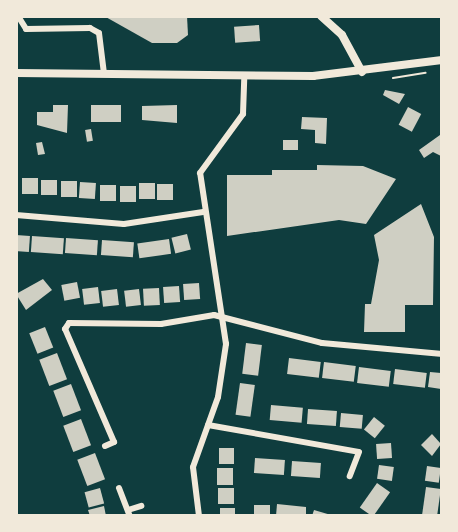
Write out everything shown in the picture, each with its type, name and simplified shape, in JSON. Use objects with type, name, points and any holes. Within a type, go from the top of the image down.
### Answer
[{"type":"main road","points":[[16,73],[244,77],[362,72],[441,60]]},
{"type":"street","points":[[18,16],[26,28],[90,28],[99,33],[104,74]]},
{"type":"street","points":[[321,16],[342,35],[362,72]]},
{"type":"street","points":[[199,516],[193,467],[224,370],[225,319],[204,212],[200,173],[243,114],[244,77]]},
{"type":"street","points":[[16,215],[124,224],[204,212]]},
{"type":"street","points":[[105,446],[114,442],[66,329],[69,323],[161,324],[214,315],[331,345],[441,354]]},
{"type":"street","points":[[208,425],[359,452],[350,476]]},
{"type":"street","points":[[119,488],[129,513],[141,506]]},
{"type":"path","points":[[393,78],[435,71]]},
{"type":"building","points":[[104,16],[187,16],[188,35],[177,43],[152,43]]},
{"type":"building","points":[[259,25],[260,41],[235,43],[234,27]]},
{"type":"building","points":[[385,90],[405,94],[399,104],[383,95]]},
{"type":"building","points":[[53,105],[68,105],[67,133],[37,125],[37,112],[53,112]]},
{"type":"building","points":[[91,105],[121,105],[121,122],[91,122]]},
{"type":"building","points":[[177,105],[177,123],[142,120],[142,106]]},
{"type":"building","points":[[408,107],[421,114],[412,132],[399,125]]},
{"type":"building","points":[[302,117],[327,118],[326,144],[315,143],[315,130],[301,129]]},
{"type":"building","points":[[91,129],[93,141],[87,142],[85,130]]},
{"type":"building","points":[[440,135],[441,156],[433,152],[424,158],[419,150]]},
{"type":"building","points":[[283,140],[298,140],[298,150],[283,150]]},
{"type":"building","points":[[42,142],[45,154],[38,155],[36,143]]},
{"type":"building","points":[[317,165],[363,166],[396,179],[366,224],[339,220],[227,236],[227,175],[272,175],[272,170],[317,170]]},
{"type":"building","points":[[22,178],[38,178],[38,194],[22,194]]},
{"type":"building","points":[[41,180],[57,180],[57,195],[41,195]]},
{"type":"building","points":[[61,181],[77,181],[77,197],[61,197]]},
{"type":"building","points":[[80,182],[96,183],[95,199],[79,198]]},
{"type":"building","points":[[139,183],[155,183],[155,199],[139,199]]},
{"type":"building","points":[[157,184],[173,184],[173,200],[157,200]]},
{"type":"building","points":[[100,185],[116,185],[116,201],[100,201]]},
{"type":"building","points":[[120,186],[136,186],[136,202],[120,202]]},
{"type":"building","points":[[421,204],[434,237],[433,305],[405,305],[405,332],[364,332],[365,304],[371,304],[379,260],[374,235]]},
{"type":"building","points":[[187,234],[191,250],[175,253],[171,238]]},
{"type":"building","points":[[16,235],[30,236],[29,252],[16,251]]},
{"type":"building","points":[[32,236],[64,238],[63,254],[31,252]]},
{"type":"building","points":[[66,238],[98,240],[97,255],[65,253]]},
{"type":"building","points":[[169,239],[171,254],[139,258],[137,243]]},
{"type":"building","points":[[102,240],[134,242],[133,257],[101,255]]},
{"type":"building","points":[[43,279],[52,290],[26,310],[16,294]]},
{"type":"building","points":[[77,282],[80,298],[64,301],[61,285]]},
{"type":"building","points":[[199,283],[200,299],[184,300],[183,284]]},
{"type":"building","points":[[179,286],[180,302],[164,303],[163,287]]},
{"type":"building","points":[[98,287],[100,303],[84,305],[82,289]]},
{"type":"building","points":[[159,288],[160,305],[144,306],[143,289]]},
{"type":"building","points":[[117,289],[119,305],[103,307],[101,291]]},
{"type":"building","points":[[139,289],[141,305],[126,307],[124,291]]},
{"type":"building","points":[[45,327],[53,347],[37,354],[29,333]]},
{"type":"building","points":[[246,343],[262,345],[258,376],[242,374]]},
{"type":"building","points":[[57,353],[67,379],[49,386],[39,360]]},
{"type":"building","points":[[289,358],[321,362],[319,378],[287,374]]},
{"type":"building","points":[[324,362],[356,366],[354,382],[322,378]]},
{"type":"building","points":[[359,367],[391,371],[389,387],[357,383]]},
{"type":"building","points":[[395,369],[427,373],[425,388],[393,384]]},
{"type":"building","points":[[430,372],[441,373],[441,389],[428,387]]},
{"type":"building","points":[[240,383],[255,385],[250,417],[236,415]]},
{"type":"building","points":[[71,384],[81,410],[63,417],[53,391]]},
{"type":"building","points":[[271,405],[303,408],[302,423],[270,420]]},
{"type":"building","points":[[308,409],[337,411],[336,426],[307,424]]},
{"type":"building","points":[[341,413],[363,415],[362,429],[340,427]]},
{"type":"building","points":[[374,417],[385,426],[375,438],[364,429]]},
{"type":"building","points":[[81,419],[91,445],[73,452],[63,426]]},
{"type":"building","points":[[432,434],[441,444],[432,456],[421,445]]},
{"type":"building","points":[[391,443],[392,458],[377,459],[376,444]]},
{"type":"building","points":[[219,448],[234,448],[234,464],[219,464]]},
{"type":"building","points":[[95,453],[105,479],[87,486],[77,460]]},
{"type":"building","points":[[255,458],[285,460],[284,475],[254,473]]},
{"type":"building","points":[[292,461],[321,463],[320,478],[291,476]]},
{"type":"building","points":[[379,465],[394,467],[392,481],[377,479]]},
{"type":"building","points":[[427,466],[441,468],[439,483],[425,481]]},
{"type":"building","points":[[217,468],[233,468],[233,485],[217,485]]},
{"type":"building","points":[[377,483],[390,492],[373,516],[360,508]]},
{"type":"building","points":[[426,487],[441,489],[437,516],[422,516]]},
{"type":"building","points":[[100,488],[104,503],[89,508],[85,492]]},
{"type":"building","points":[[218,488],[234,488],[234,504],[218,504]]},
{"type":"building","points":[[277,504],[306,507],[306,516],[276,516]]},
{"type":"building","points":[[254,505],[270,505],[270,516],[254,516]]},
{"type":"building","points":[[104,506],[106,516],[90,516],[88,510]]},
{"type":"building","points":[[220,508],[235,508],[235,516],[220,516]]},
{"type":"building","points":[[314,510],[331,515],[331,516],[312,516]]}]
